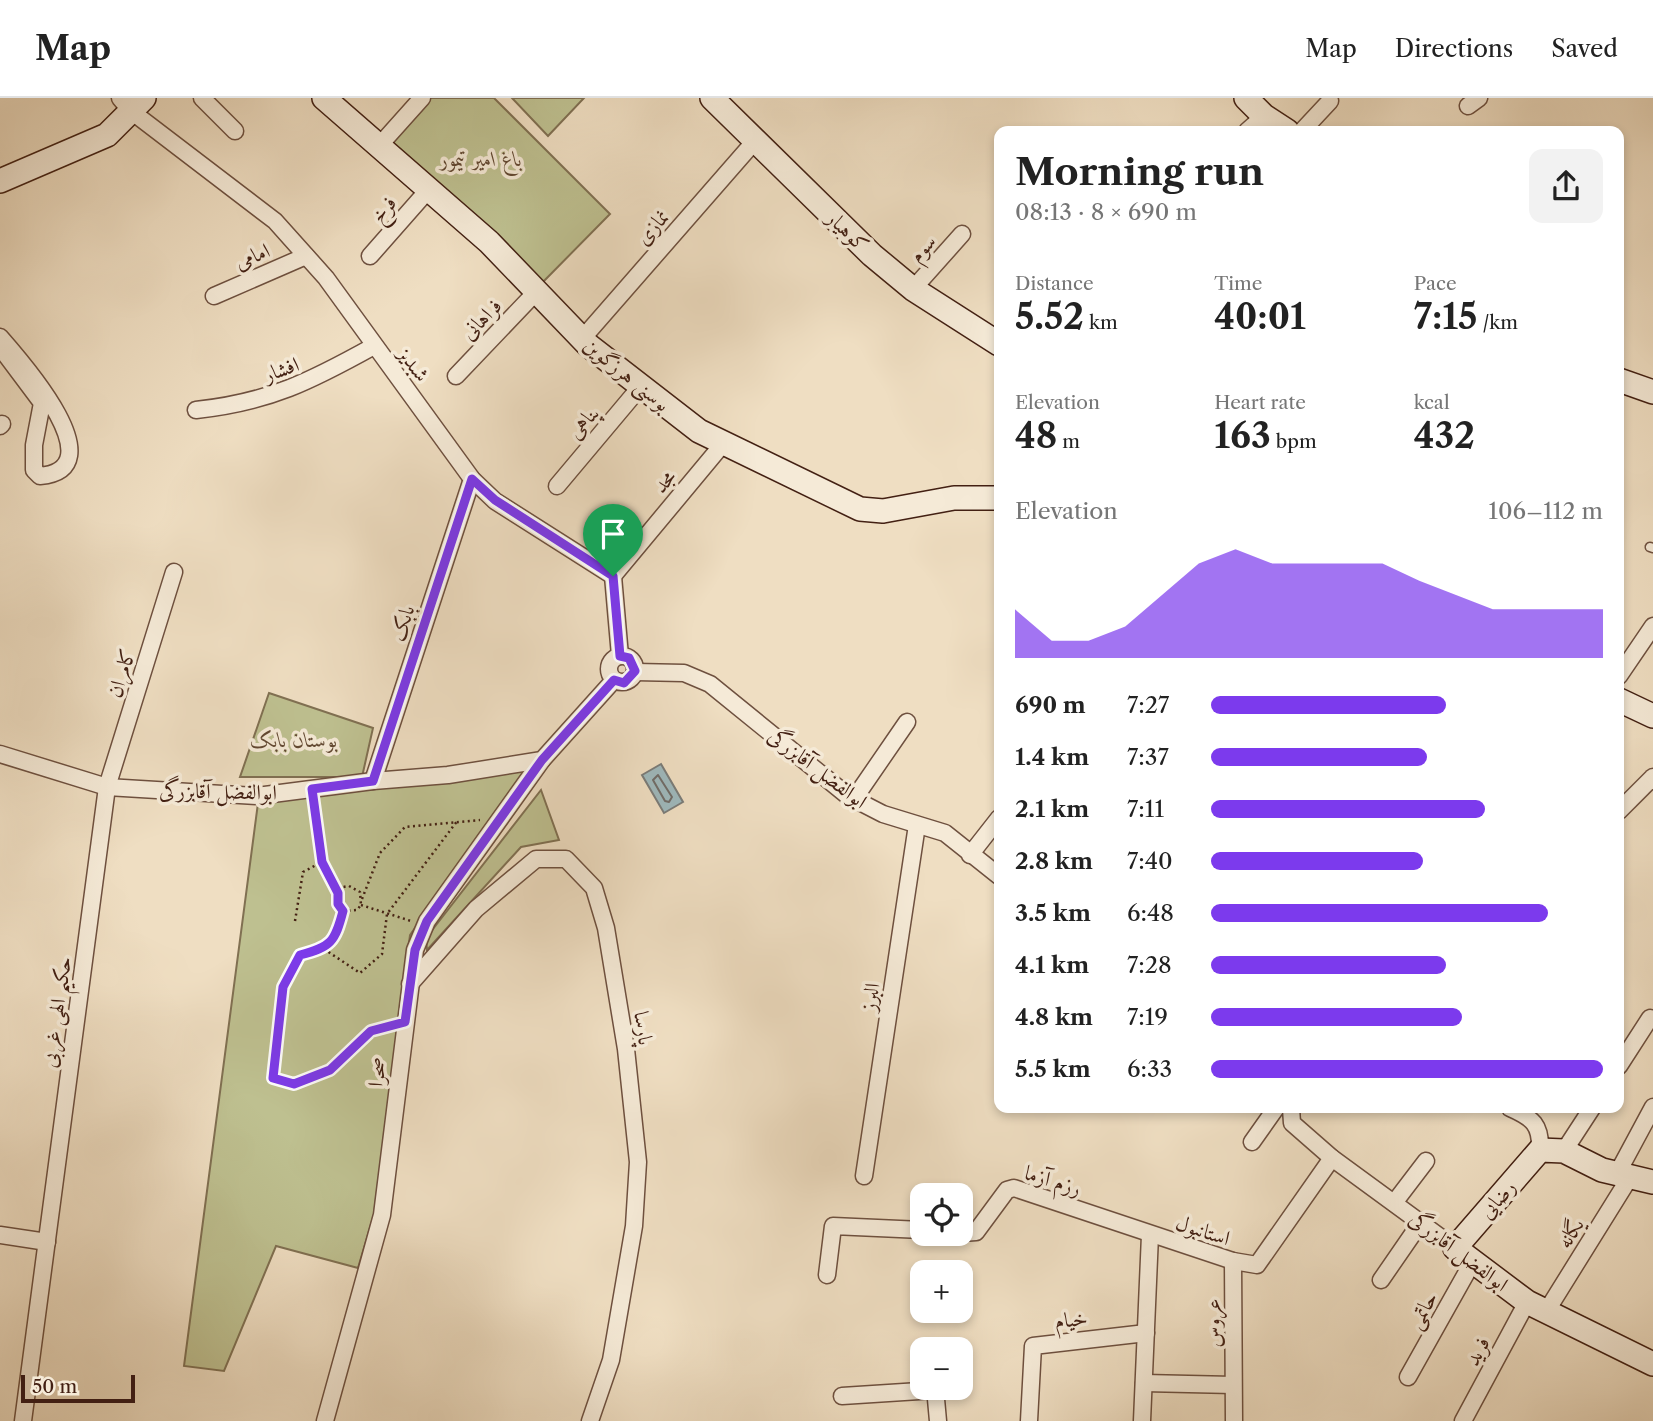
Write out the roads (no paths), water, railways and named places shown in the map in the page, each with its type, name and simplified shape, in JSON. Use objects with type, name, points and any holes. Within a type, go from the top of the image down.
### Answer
[{"type":"street","points":[[202,98],[235,131]]},
{"type":"street","name":"بوسنی هرزگوین","points":[[324,98],[489,242],[582,339],[641,386],[722,444],[860,509],[883,511],[954,498],[994,498]]},
{"type":"street","points":[[380,146],[422,98]]},
{"type":"street","points":[[1246,98],[1256,124]]},
{"type":"street","name":"کوهیار","points":[[720,101],[754,142],[872,255],[913,289],[994,341]]},
{"type":"street","points":[[1307,126],[1330,101]]},
{"type":"street","points":[[0,181],[107,135],[132,102]]},
{"type":"street","name":"شبدیز","points":[[132,102],[275,221],[326,278],[472,479],[495,500],[613,576]]},
{"type":"street","name":"نمازی","points":[[582,339],[754,142]]},
{"type":"street","name":"فرخ","points":[[370,256],[429,189]]},
{"type":"street","name":"سوم","points":[[913,289],[962,234]]},
{"type":"street","name":"امامی","points":[[214,296],[306,256]]},
{"type":"street","name":"فراهانی","points":[[456,376],[537,292]]},
{"type":"street","points":[[0,337],[46,394],[63,425],[71,450],[64,466],[52,475],[40,476],[34,470],[34,445],[42,402],[0,347]]},
{"type":"street","name":"افشار","points":[[196,410],[243,405],[309,382],[374,346]]},
{"type":"street","points":[[1624,382],[1653,392]]},
{"type":"street","name":"پناهی","points":[[557,486],[641,386]]},
{"type":"street","name":"مجد","points":[[613,576],[722,444]]},
{"type":"street","name":"بابک","points":[[373,781],[472,479]]},
{"type":"street","name":"کامران","points":[[107,787],[174,572]]},
{"type":"street","points":[[613,576],[620,656]]},
{"type":"street","points":[[1624,669],[1653,626]]},
{"type":"street","points":[[614,680],[624,683],[635,671],[629,658],[620,656]]},
{"type":"street","points":[[614,680],[608,666],[620,656]]},
{"type":"street","name":"ابوالفضل آقابزرگی","points":[[635,671],[684,673],[709,684],[854,799],[883,814],[944,833],[994,872]]},
{"type":"street","points":[[542,760],[614,680]]},
{"type":"street","points":[[1624,702],[1653,716]]},
{"type":"street","points":[[854,799],[907,722]]},
{"type":"street","name":"ابوالفضل آقابزرگی","points":[[0,754],[107,787],[257,796],[373,781],[448,775],[542,760]]},
{"type":"street","name":"صحرا","points":[[325,1421],[382,1215],[415,950],[427,921],[542,760]]},
{"type":"street","points":[[1624,806],[1653,777]]},
{"type":"street","name":"حکیم الهی غربی","points":[[23,1421],[107,787]]},
{"type":"street","points":[[970,855],[994,824]]},
{"type":"street","name":"البرز","points":[[864,1176],[917,825]]},
{"type":"street","name":"پارسا","points":[[410,984],[476,909],[536,859],[566,859],[594,887],[606,928],[626,1049],[638,1162],[634,1227],[611,1360],[590,1421]]},
{"type":"street","points":[[1624,1058],[1650,1018]]},
{"type":"street","name":"یگانه","points":[[1536,1307],[1624,1175],[1653,1107]]},
{"type":"street","points":[[1252,1142],[1272,1113]]},
{"type":"street","name":"ابوالفضل آقابزرگی","points":[[1292,1113],[1293,1123],[1332,1158],[1421,1222],[1472,1263],[1536,1307],[1653,1364]]},
{"type":"street","points":[[1520,1113],[1535,1121],[1541,1132],[1540,1150],[1564,1152],[1602,1170],[1653,1182]]},
{"type":"street","points":[[1564,1152],[1589,1113]]},
{"type":"street","name":"رضایی","points":[[1455,1248],[1540,1150]]},
{"type":"street","name":"استانبول","points":[[1142,1421],[1150,1235],[1233,1261],[1252,1265],[1260,1263],[1332,1158]]},
{"type":"street","points":[[1394,1203],[1426,1161]]},
{"type":"street","name":"رزم آزما","points":[[973,1232],[1007,1190],[1014,1188],[1150,1235]]},
{"type":"street","points":[[1381,1280],[1421,1222]]},
{"type":"street","points":[[827,1275],[833,1226],[910,1229]]},
{"type":"street","points":[[0,1235],[47,1242]]},
{"type":"street","name":"عروس","points":[[1233,1261],[1234,1421]]},
{"type":"street","name":"حاتمی","points":[[1408,1377],[1472,1263]]},
{"type":"street","name":"فرید","points":[[1463,1421],[1536,1307]]},
{"type":"street","name":"خیام","points":[[1029,1421],[1033,1346],[1146,1333]]},
{"type":"street","points":[[1144,1383],[1233,1385]]},
{"type":"street","points":[[842,1396],[910,1391]]},
{"type":"street","points":[[936,1400],[938,1421]]},
{"type":"water","points":[[661,764],[683,802],[664,813],[642,775]]},
{"type":"park label","name":"باغ امیر تیمور","points":[[481,158]]},
{"type":"park label","name":"بوستان بابک","points":[[294,739]]}]
